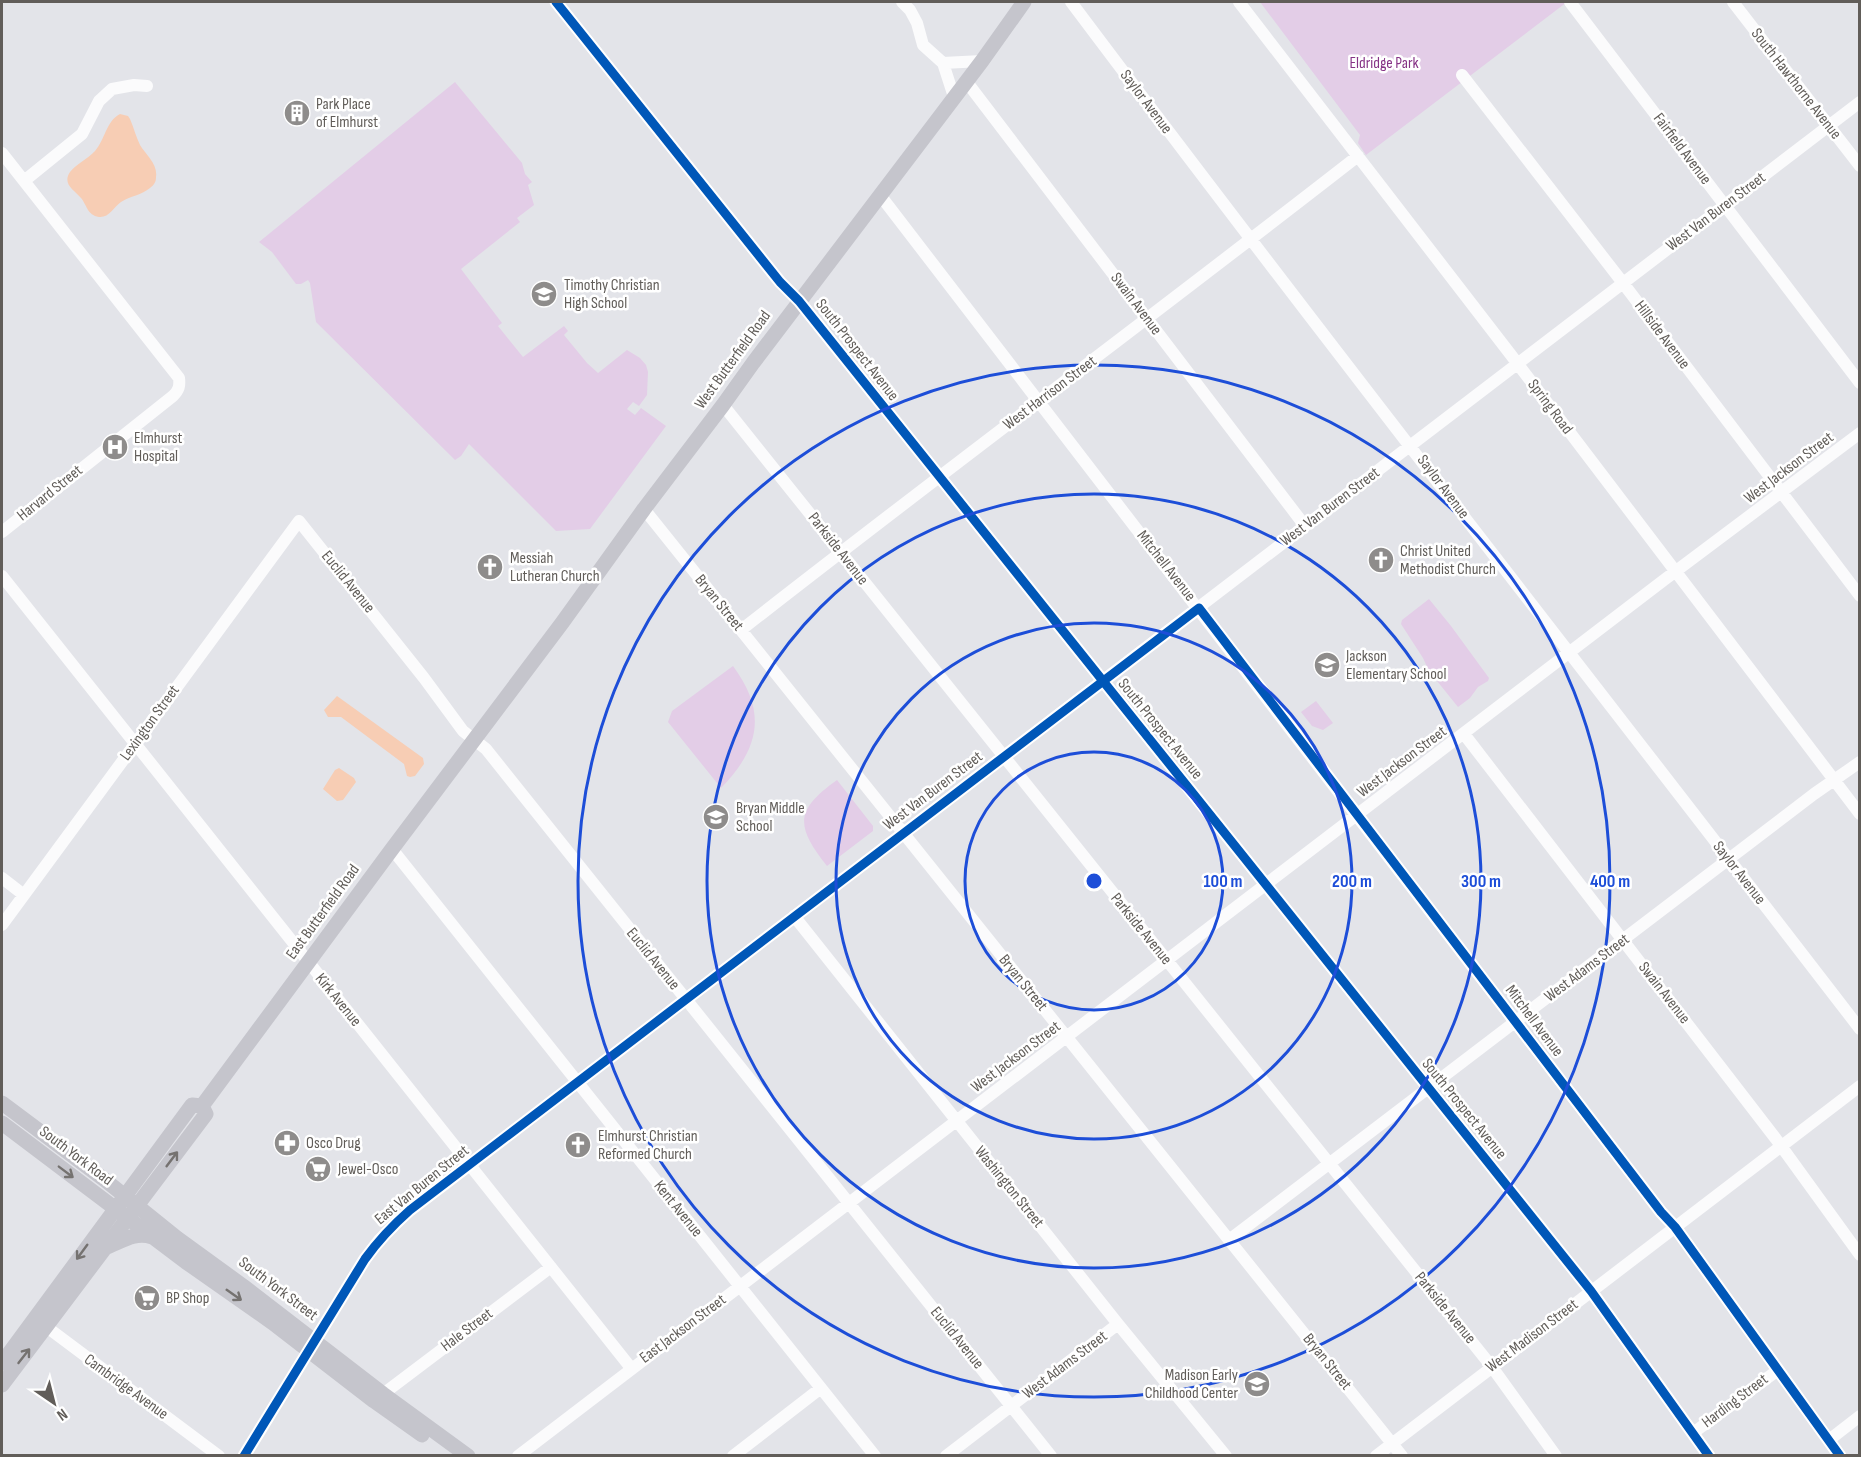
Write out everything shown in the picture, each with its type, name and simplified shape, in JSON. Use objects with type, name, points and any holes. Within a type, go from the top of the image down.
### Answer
[{"type":"main road","name":"West Butterfield Road","points":[[474,741],[644,509],[1024,2]]},
{"type":"main road","name":"East Butterfield Road","points":[[202,1106],[474,741]]},
{"type":"main road","name":"South York Road","points":[[2,1103],[105,1180],[119,1202]]},
{"type":"main road","name":"East Butterfield Road","points":[[2,1385],[119,1202],[192,1105],[202,1106]]},
{"type":"main road","name":"East Butterfield Road","points":[[2,1363],[107,1247],[206,1114],[202,1106]]},
{"type":"main road","name":"South York Road","points":[[2,1123],[119,1202]]},
{"type":"main road","points":[[105,1180],[131,1174],[146,1167]]},
{"type":"main road","name":"South York Street","points":[[119,1202],[177,1238],[312,1345],[374,1401],[452,1455]]},
{"type":"main road","name":"South York Street","points":[[132,1212],[153,1237],[384,1394],[468,1455]]},
{"type":"main road","points":[[107,1247],[133,1236],[144,1234],[153,1237]]},
{"type":"street","points":[[902,2],[910,10],[917,23],[923,45],[943,63],[954,97]]},
{"type":"street","name":"Saylor Avenue","points":[[1071,2],[1250,240],[1860,1029]]},
{"type":"street","name":"Spring Road","points":[[1239,2],[1860,814]]},
{"type":"street","name":"Fairfield Avenue","points":[[1570,2],[1860,383]]},
{"type":"street","name":"South Hawthorne Avenue","points":[[1733,2],[1860,166]]},
{"type":"street","name":"South Prospect Avenue","points":[[560,3],[780,282],[799,301],[1591,1291],[1709,1455]]},
{"type":"street","points":[[943,63],[982,61]]},
{"type":"street","name":"Hillside Avenue","points":[[1462,75],[1860,596]]},
{"type":"street","name":"Swain Avenue","points":[[966,81],[1305,526]]},
{"type":"street","points":[[2,153],[24,181],[82,134],[99,101],[112,89],[134,85],[147,86]]},
{"type":"street","name":"West Van Buren Street","points":[[686,999],[1860,102]]},
{"type":"street","name":"West Harrison Street","points":[[741,630],[1358,156]]},
{"type":"street","name":"Harvard Street","points":[[2,532],[174,396],[180,384],[179,378],[24,181]]},
{"type":"street","name":"Mitchell Avenue","points":[[880,195],[1661,1212],[1675,1227],[1840,1455]]},
{"type":"street","name":"Parkside Avenue","points":[[723,405],[1492,1367],[1556,1455]]},
{"type":"street","name":"West Jackson Street","points":[[849,1203],[1860,433]]},
{"type":"street","name":"Bryan Street","points":[[644,509],[1402,1455]]},
{"type":"street","name":"Euclid Avenue","points":[[299,521],[463,730],[486,749],[1051,1455]]},
{"type":"street","name":"Lexington Street","points":[[2,925],[299,521]]},
{"type":"street","name":"Kirk Avenue","points":[[2,576],[631,1368]]},
{"type":"street","name":"Swain Avenue","points":[[1464,734],[1781,1146],[1860,1255]]},
{"type":"street","name":"West Adams Street","points":[[1228,1240],[1860,762]]},
{"type":"street","name":"Kent Avenue","points":[[392,849],[875,1455]]},
{"type":"street","points":[[2,878],[24,895]]},
{"type":"street","name":"Washington Street","points":[[794,916],[1118,1324],[1226,1455]]},
{"type":"street","name":"East Van Buren Street","points":[[244,1455],[379,1239],[410,1210],[686,999]]},
{"type":"street","name":"West Madison Street","points":[[1376,1455],[1860,1086]]},
{"type":"street","name":"East Jackson Street","points":[[518,1455],[849,1203]]},
{"type":"street","name":"Hale Street","points":[[384,1394],[551,1267]]},
{"type":"street","name":"Cambridge Avenue","points":[[40,1323],[219,1455]]},
{"type":"street","name":"West Adams Street","points":[[946,1455],[1118,1324]]},
{"type":"street","name":"Harding Street","points":[[1693,1433],[1778,1370]]},
{"type":"street","points":[[733,1455],[821,1388]]},
{"type":"street","points":[[1829,1440],[1860,1416]]},
{"type":"green space","name":"Eldridge Park","points":[[1260,2],[1567,2],[1366,155],[1358,143],[1360,135]]},
{"type":"green space","points":[[455,82],[522,163],[525,174],[532,182],[528,185],[534,205],[517,218],[520,222],[461,269],[502,323],[498,326],[523,357],[564,326],[568,331],[564,335],[598,373],[627,350],[640,358],[648,372],[647,395],[639,406],[633,402],[627,409],[635,415],[641,408],[666,426],[590,529],[556,531],[469,444],[461,456],[455,460],[316,322],[308,280],[296,284],[272,252],[259,242]]},
{"type":"green space","points":[[1429,599],[1489,678],[1458,707],[1429,671],[1401,624],[1402,620]]},
{"type":"green space","points":[[733,666],[751,699],[754,729],[751,744],[744,759],[721,788],[668,722],[672,711]]},
{"type":"green space","points":[[1316,701],[1333,723],[1323,730],[1312,726],[1301,712]]},
{"type":"green space","points":[[837,780],[873,826],[873,831],[827,866],[809,840],[804,819],[813,800]]},
{"type":"shaded area","points":[[120,114],[130,119],[140,145],[155,168],[156,180],[147,190],[118,204],[109,214],[99,217],[90,212],[67,180],[70,172],[95,151],[112,121]]},
{"type":"shaded area","points":[[337,696],[423,758],[424,764],[415,776],[407,776],[404,764],[341,717],[328,717],[324,710]]},
{"type":"shaded area","points":[[339,768],[354,778],[356,782],[343,800],[337,801],[323,789],[335,770]]},
{"type":"cycle path","points":[[556,2],[780,282],[799,301],[1591,1291],[1709,1456]]},
{"type":"cycle path","points":[[244,1456],[365,1259],[386,1233],[410,1210],[1199,608],[1661,1212],[1675,1227],[1840,1456]]},
{"type":"place","name":"Park Place of Elmhurst","points":[[297,113]]},
{"type":"place","name":"Timothy Christian High School","points":[[544,294]]},
{"type":"place","name":"Elmhurst Hospital","points":[[115,447]]},
{"type":"place","name":"Christ United Methodist Church","points":[[1381,560]]},
{"type":"place","name":"Messiah Lutheran Church","points":[[490,567]]},
{"type":"place","name":"Jackson Elementary School","points":[[1327,665]]},
{"type":"place","name":"Bryan Middle School","points":[[716,817]]},
{"type":"place","name":"Osco Drug","points":[[287,1143]]},
{"type":"place","name":"Elmhurst Christian Reformed Church","points":[[578,1145]]},
{"type":"place","name":"Jewel-Osco","points":[[318,1169]]},
{"type":"place","name":"BP Shop","points":[[147,1298]]},
{"type":"place","name":"Madison Early Childhood Center","points":[[1257,1384]]}]
